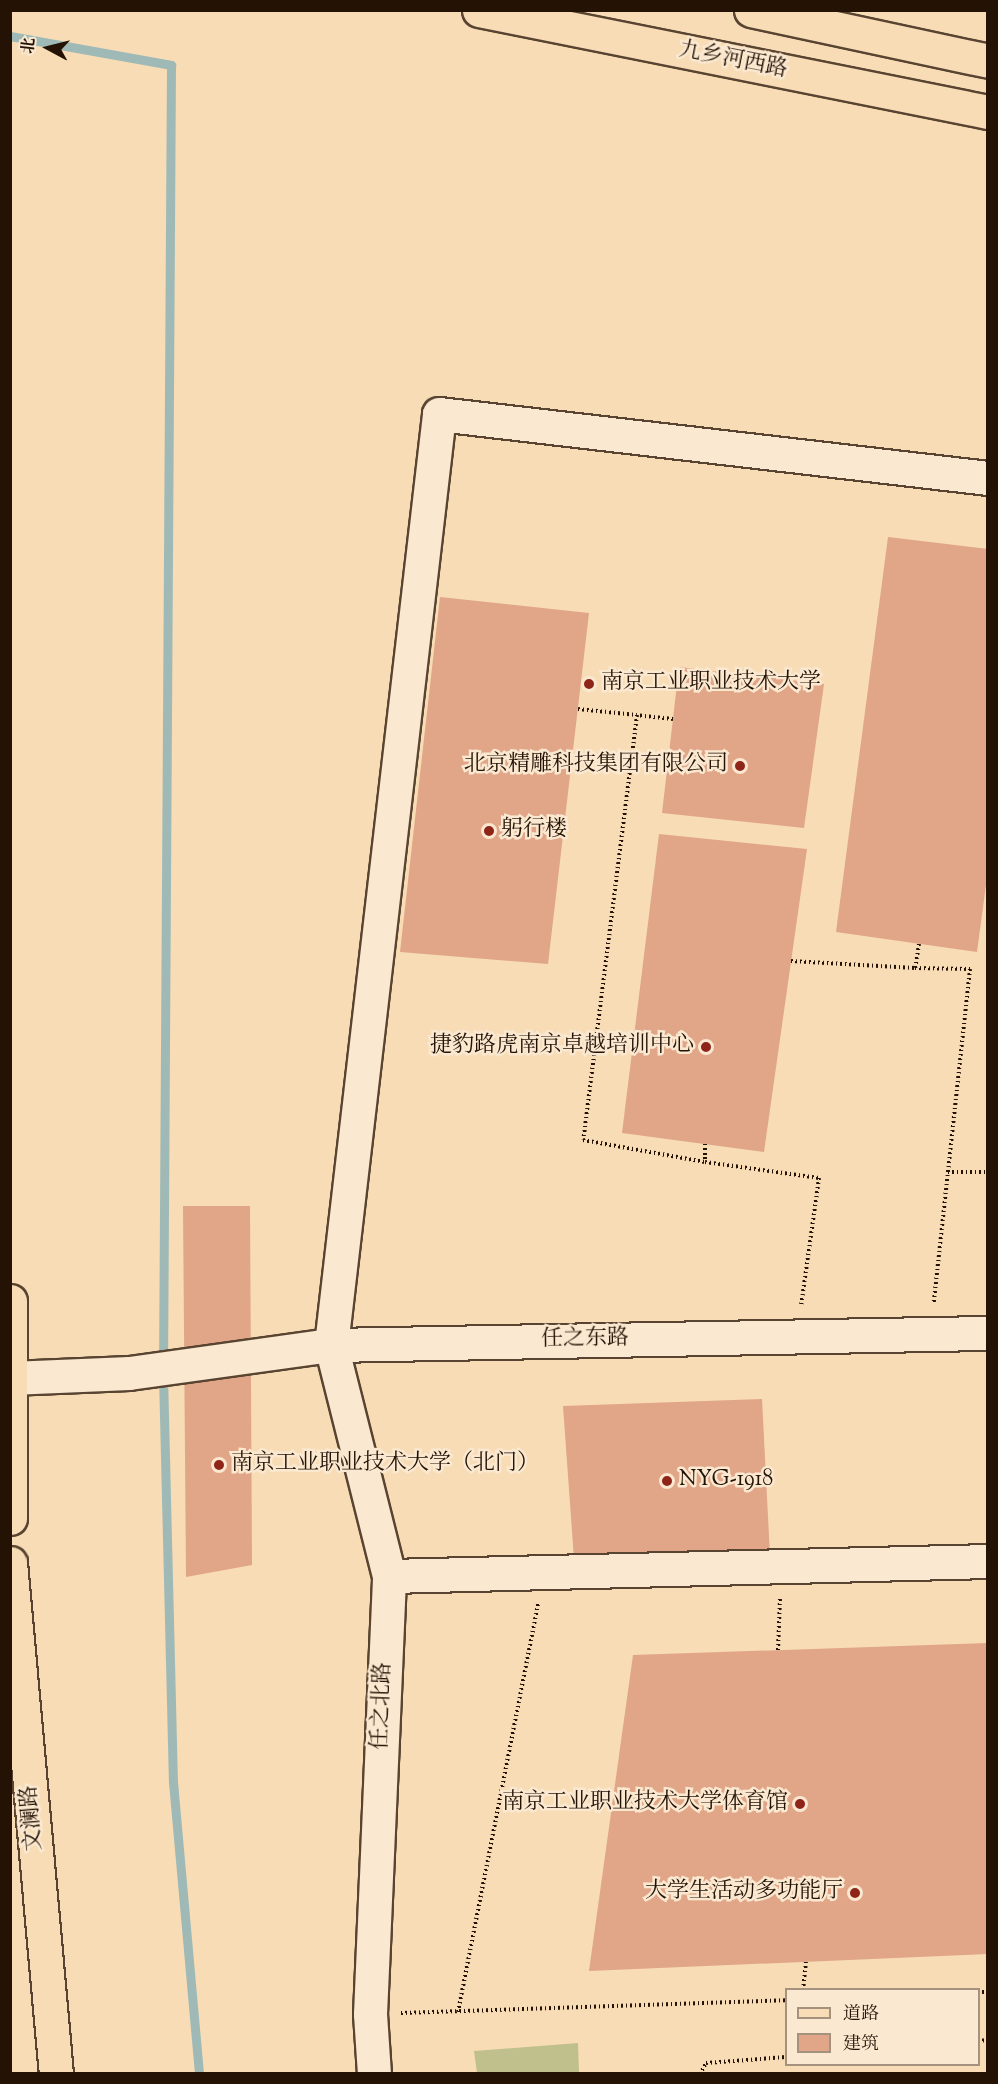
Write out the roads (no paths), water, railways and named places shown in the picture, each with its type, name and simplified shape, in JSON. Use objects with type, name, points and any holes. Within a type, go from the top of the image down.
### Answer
[{"type":"main road","name":"九乡河西路","points":[[479,10],[987,112]]},
{"type":"main road","points":[[751,10],[987,61]]},
{"type":"main road","points":[[10,1301],[12,1378],[10,1518]]},
{"type":"main road","name":"文澜路","points":[[10,1563],[56,2073]]},
{"type":"street","points":[[331,1345],[439,414],[987,478]]},
{"type":"street","name":"任之东路","points":[[12,1378],[129,1373],[331,1345],[987,1333]]},
{"type":"street","name":"任之北路","points":[[331,1345],[389,1576],[370,2014],[374,2073]]},
{"type":"street","points":[[389,1576],[987,1561]]},
{"type":"waterway","points":[[10,36],[171,65],[163,1361]]},
{"type":"waterway","points":[[163,1375],[173,1782],[199,2074]]},
{"type":"place","name":"南京工业职业技术大学","points":[[589,684]]},
{"type":"place","name":"北京精雕科技集团有限公司","points":[[740,766]]},
{"type":"place","name":"躬行楼","points":[[489,831]]},
{"type":"place","name":"捷豹路虎南京卓越培训中心","points":[[706,1047]]},
{"type":"place","name":"南京工业职业技术大学（北门）","points":[[219,1465]]},
{"type":"place","name":"NYG-1918","points":[[667,1481]]},
{"type":"place","name":"南京工业职业技术大学体育馆","points":[[800,1804]]},
{"type":"place","name":"大学生活动多功能厅","points":[[855,1893]]}]
